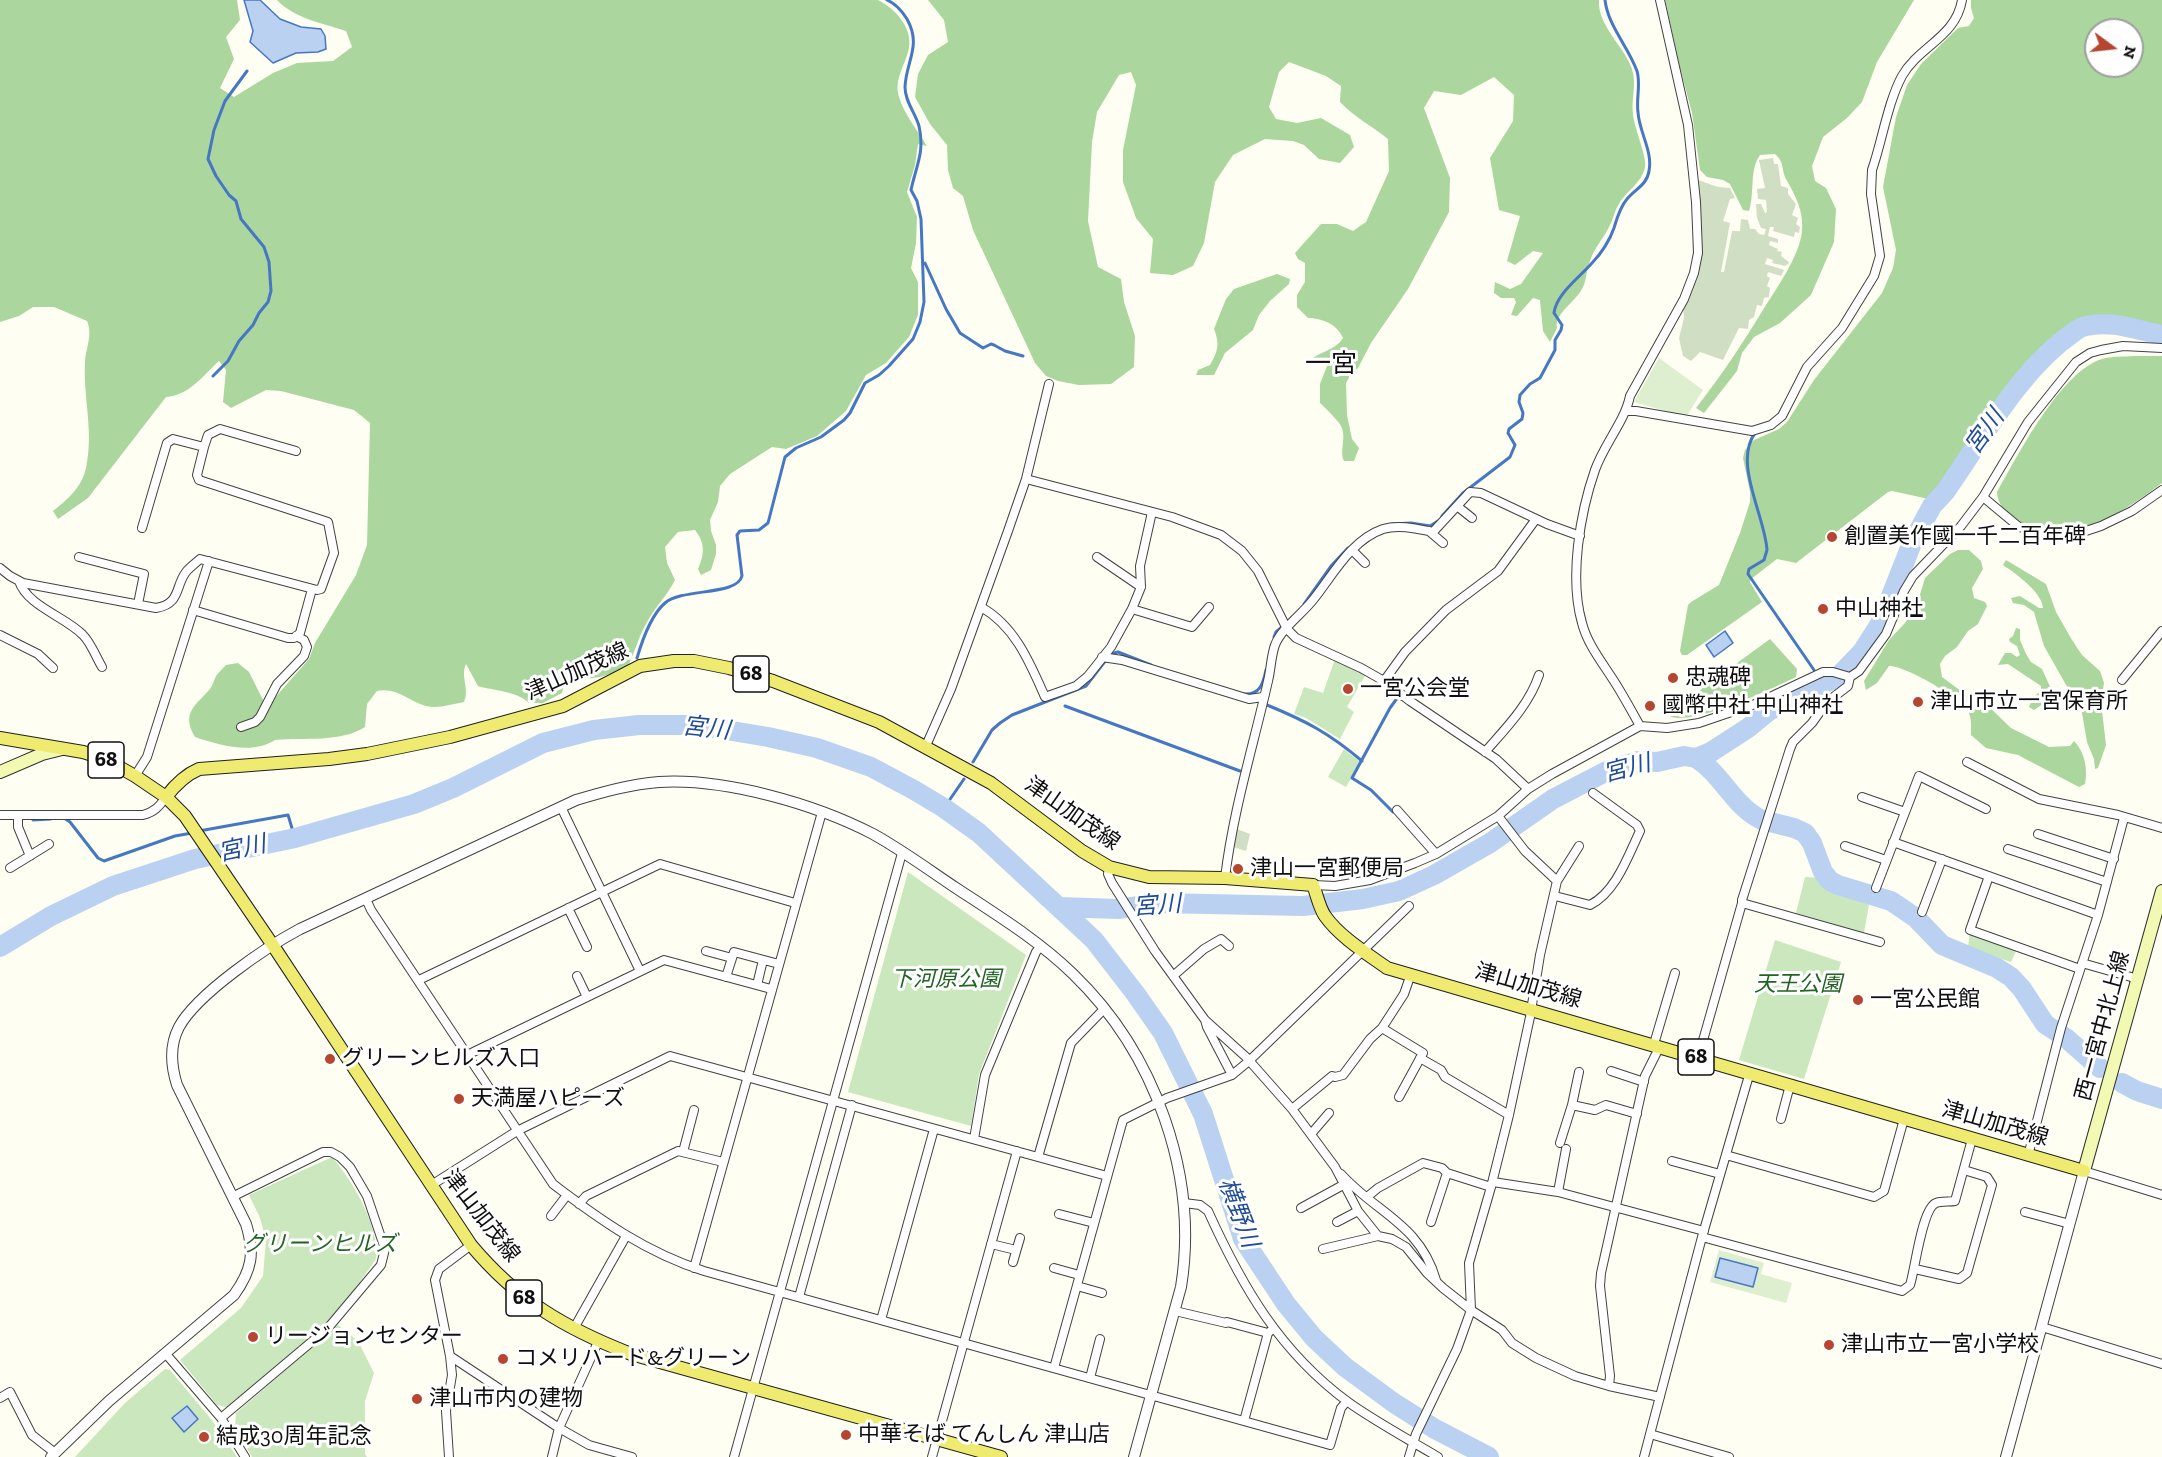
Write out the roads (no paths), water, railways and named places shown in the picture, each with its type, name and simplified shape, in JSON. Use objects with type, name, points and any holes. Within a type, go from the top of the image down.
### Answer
[{"type":"main road","name":"津山加茂線","points":[[166,797],[177,783],[199,769],[367,754],[462,735],[563,706],[632,669],[652,663],[674,661],[713,664],[772,681],[879,722],[992,783],[1082,851],[1108,867],[1149,877],[1225,878],[1315,890],[1324,914],[1362,951],[1387,968],[2084,1171]]},
{"type":"main road","name":"津山加茂線","points":[[0,738],[83,752],[105,759],[166,797],[192,823],[471,1245],[490,1268],[544,1313],[598,1342],[631,1354],[1001,1457]]},
{"type":"main road","points":[[0,772],[42,754],[63,749]]},
{"type":"main road","name":"西一宮中北上線","points":[[2084,1171],[2162,891]]},
{"type":"street","points":[[1640,726],[1614,680],[1595,653],[1582,623],[1576,586],[1580,536],[1596,466],[1608,439],[1627,411],[1630,396],[1684,299],[1694,273],[1698,253],[1696,202],[1688,125],[1660,0]]},
{"type":"street","points":[[1627,411],[1752,431],[1771,425],[1782,416],[1807,368],[1842,328],[1874,276],[1880,256],[1880,242],[1871,194],[1872,170],[1896,90],[1911,64],[1951,27],[1962,0]]},
{"type":"street","points":[[1315,890],[1370,880],[1436,854],[1497,816],[1528,789],[1640,726],[1667,728],[1699,723],[1755,704],[1818,674],[1833,672],[1848,677],[1859,671],[1886,634],[1904,591],[1913,576],[1961,526],[1983,497],[2028,422],[2076,362],[2090,353],[2123,346],[2162,348]]},
{"type":"street","points":[[925,748],[951,689],[1026,479],[1049,384]]},
{"type":"street","points":[[0,568],[19,581],[156,608],[163,607],[172,601],[184,573],[204,558],[312,589],[321,589],[334,553],[328,522],[199,480],[197,475],[208,435],[220,429],[296,451]]},
{"type":"street","points":[[142,528],[167,443],[173,439],[204,447]]},
{"type":"street","points":[[1026,479],[1191,522],[1233,542],[1258,571],[1286,626],[1296,639],[1361,668],[1384,681],[1485,752],[1528,789]]},
{"type":"street","points":[[1983,497],[2019,527],[2068,537],[2101,526],[2132,511],[2162,490]]},
{"type":"street","points":[[1225,878],[1229,842],[1275,646],[1286,626],[1313,600],[1331,573],[1353,550],[1368,537],[1385,529],[1401,527],[1433,532],[1470,492],[1481,493],[1536,519],[1580,536]]},
{"type":"street","points":[[1457,506],[1472,518]]},
{"type":"street","points":[[981,607],[992,613],[1014,637],[1030,661],[1045,697],[1076,686],[1106,657],[1142,587],[1140,566],[1152,512]]},
{"type":"street","points":[[1384,681],[1405,652],[1446,610],[1498,572],[1536,519]]},
{"type":"street","points":[[1429,531],[1443,543]]},
{"type":"street","points":[[1353,550],[1365,563]]},
{"type":"street","points":[[79,557],[144,574],[138,604]]},
{"type":"street","points":[[1097,557],[1142,587]]},
{"type":"street","points":[[135,776],[147,757],[209,561]]},
{"type":"street","points":[[19,581],[25,593],[33,600],[82,633],[102,667]]},
{"type":"street","points":[[193,610],[288,638],[300,633],[312,589]]},
{"type":"street","points":[[1132,609],[1192,627],[1209,607]]},
{"type":"street","points":[[2122,680],[2162,631]]},
{"type":"street","points":[[0,635],[38,654],[53,668]]},
{"type":"street","points":[[241,727],[255,722],[260,717],[277,684],[304,656],[307,647],[304,640],[296,636]]},
{"type":"street","points":[[1106,657],[1249,699],[1263,697]]},
{"type":"street","points":[[1485,752],[1524,705],[1539,675]]},
{"type":"street","points":[[1698,1058],[1742,900],[1790,749],[1827,702],[1848,686],[1848,677]]},
{"type":"street","points":[[1967,762],[2039,799],[2118,815],[2162,828]]},
{"type":"street","points":[[1876,888],[1919,776],[1986,809]]},
{"type":"street","points":[[0,1398],[10,1392],[32,1434],[53,1455],[109,1401],[234,1295],[243,1283],[251,1258],[252,1244],[246,1224],[177,1085],[171,1057],[179,1028],[189,1013],[209,993],[272,944],[576,800],[613,789],[658,782],[697,782],[749,790],[822,812],[874,835],[1041,946],[1074,975],[1104,1009],[1129,1043],[1163,1100],[1176,1155],[1186,1231],[1185,1264],[1175,1311],[1134,1457]]},
{"type":"street","points":[[1555,896],[1590,905],[1594,903],[1624,866],[1629,850],[1640,831],[1637,825],[1593,793]]},
{"type":"street","points":[[0,815],[143,815],[152,813],[166,797]]},
{"type":"street","points":[[1862,797],[1905,812]]},
{"type":"street","points":[[561,807],[640,970]]},
{"type":"street","points":[[1397,810],[1436,854]]},
{"type":"street","points":[[694,1268],[822,812]]},
{"type":"street","points":[[18,816],[20,835],[30,856]]},
{"type":"street","points":[[1497,816],[1515,840],[1557,881]]},
{"type":"street","points":[[2028,1156],[2061,1028],[2098,915],[2124,818]]},
{"type":"street","points":[[2038,834],[2114,859]]},
{"type":"street","points":[[1893,842],[2098,915]]},
{"type":"street","points":[[10,868],[49,844]]},
{"type":"street","points":[[1409,1457],[1415,1438],[1457,1349],[1471,1310],[1469,1263],[1492,1185],[1509,1115],[1557,881],[1579,846]]},
{"type":"street","points":[[1845,846],[1886,860]]},
{"type":"street","points":[[2008,849],[2107,882]]},
{"type":"street","points":[[734,1457],[902,853]]},
{"type":"street","points":[[1922,912],[1942,859]]},
{"type":"street","points":[[419,980],[660,864],[795,903]]},
{"type":"street","points":[[1108,867],[1112,883],[1205,1020],[1249,1061],[1292,1109],[1352,1186],[1413,1235],[1429,1259],[1437,1282]]},
{"type":"street","points":[[1989,876],[1970,930],[2081,966],[2138,979]]},
{"type":"street","points":[[366,899],[371,910],[553,1184],[579,1204],[647,1248],[694,1268],[1330,1445],[1341,1408],[1347,1401]]},
{"type":"street","points":[[1742,903],[1880,942]]},
{"type":"street","points":[[1054,1368],[1123,1120],[1163,1100],[1228,1076],[1249,1061],[1409,906]]},
{"type":"street","points":[[568,908],[587,947]]},
{"type":"street","points":[[1173,976],[1213,943],[1221,939],[1229,946]]},
{"type":"street","points":[[974,1139],[985,1075],[1036,952],[1041,946]]},
{"type":"street","points":[[706,951],[732,958]]},
{"type":"street","points":[[726,977],[734,952],[779,964]]},
{"type":"street","points":[[467,1055],[664,960],[771,989]]},
{"type":"street","points":[[757,985],[764,960]]},
{"type":"street","points":[[1609,1386],[1610,1376],[1600,1286],[1601,1273],[1644,1082],[1657,1045],[1675,973]]},
{"type":"street","points":[[1292,1109],[1332,1076],[1342,1075],[1370,1039],[1382,1028],[1404,994],[1411,974]]},
{"type":"street","points":[[577,975],[587,997]]},
{"type":"street","points":[[1038,1157],[1071,1043],[1104,1009]]},
{"type":"street","points":[[1205,1020],[1228,1076]]},
{"type":"street","points":[[1382,1028],[1423,1053],[1399,1097]]},
{"type":"street","points":[[430,1186],[517,1131],[670,1056],[1107,1176]]},
{"type":"street","points":[[1420,1058],[1441,1070],[1445,1077],[1509,1115]]},
{"type":"street","points":[[1611,1071],[1644,1082]]},
{"type":"street","points":[[1558,1192],[1563,1146],[1579,1072]]},
{"type":"street","points":[[1644,1457],[1703,1234],[1750,1072]]},
{"type":"street","points":[[1781,1119],[1790,1085]]},
{"type":"street","points":[[799,1297],[852,1105]]},
{"type":"street","points":[[1572,1105],[1595,1110],[1606,1105],[1637,1114]]},
{"type":"street","points":[[683,1152],[694,1110]]},
{"type":"street","points":[[1311,1134],[1329,1113]]},
{"type":"street","points":[[1726,1155],[1875,1197],[1884,1191],[1904,1119]]},
{"type":"street","points":[[881,1320],[934,1129]]},
{"type":"street","points":[[1367,1197],[1378,1188],[1423,1163],[1442,1168],[1447,1173],[1492,1185],[1558,1192],[1902,1291],[1910,1285],[1922,1228],[1930,1207],[1936,1203],[1955,1202],[1972,1139]]},
{"type":"street","points":[[932,1457],[1017,1151]]},
{"type":"street","points":[[221,1418],[328,1328],[381,1265],[385,1249],[367,1196],[350,1167],[331,1152],[323,1152],[232,1197]]},
{"type":"street","points":[[579,1204],[586,1196],[678,1152],[723,1162]]},
{"type":"street","points":[[1672,1161],[1720,1174]]},
{"type":"street","points":[[1335,1167],[1358,1211],[1378,1236]]},
{"type":"street","points":[[1915,1269],[1959,1279],[1967,1273],[1992,1185],[1987,1177],[1964,1170]]},
{"type":"street","points":[[2006,1457],[2084,1171],[2162,1195]]},
{"type":"street","points":[[1431,1222],[1447,1173]]},
{"type":"street","points":[[1301,1208],[1343,1185]]},
{"type":"street","points":[[551,1216],[567,1195]]},
{"type":"street","points":[[1184,1203],[1200,1205],[1208,1211],[1239,1276],[1270,1331],[1347,1401],[1415,1438],[1438,1457]]},
{"type":"street","points":[[1337,1222],[1358,1211]]},
{"type":"street","points":[[2025,1212],[2070,1224]]},
{"type":"street","points":[[1059,1214],[1094,1223]]},
{"type":"street","points":[[1391,1239],[1401,1225]]},
{"type":"street","points":[[573,1330],[626,1236]]},
{"type":"street","points":[[1323,1249],[1378,1236],[1391,1239],[1406,1247],[1437,1282],[1471,1310],[1502,1330],[1512,1343],[1543,1362],[1575,1376],[1659,1397]]},
{"type":"street","points":[[1013,1262],[1020,1238]]},
{"type":"street","points":[[992,1244],[1016,1250]]},
{"type":"street","points":[[449,1457],[446,1411],[452,1375],[435,1280],[439,1269],[471,1245]]},
{"type":"street","points":[[1054,1268],[1080,1275]]},
{"type":"street","points":[[1077,1286],[1102,1293]]},
{"type":"street","points":[[1175,1311],[1270,1331]]},
{"type":"street","points":[[2042,1328],[2162,1364]]},
{"type":"street","points":[[1244,1421],[1270,1331]]},
{"type":"street","points":[[1090,1378],[1100,1339]]},
{"type":"street","points":[[552,1457],[559,1428],[598,1342]]},
{"type":"street","points":[[166,1354],[221,1418],[245,1457]]},
{"type":"street","points":[[450,1356],[559,1428],[589,1445],[632,1457]]},
{"type":"street","points":[[1650,1434],[1729,1457]]},
{"type":"water","points":[[244,0],[260,0],[280,19],[301,27],[321,29],[325,36],[326,49],[318,52],[296,53],[273,63],[250,42],[253,31]]},
{"type":"water","points":[[1725,631],[1733,643],[1714,657],[1706,645]]},
{"type":"water","points":[[1720,1258],[1758,1268],[1753,1287],[1715,1277]]},
{"type":"water","points":[[187,1406],[198,1419],[184,1432],[172,1418]]},
{"type":"waterway","points":[[637,658],[651,621],[665,603],[673,598],[730,587],[738,582],[742,576],[737,535],[740,531],[759,530],[768,523],[785,457],[796,448],[821,437],[844,420],[865,383],[889,366],[913,339],[920,322],[924,302],[921,219],[917,201],[911,190],[919,159],[921,135],[905,87],[913,37],[905,16],[887,0]]},
{"type":"waterway","points":[[1442,516],[1463,493],[1510,457],[1515,445],[1508,433],[1509,429],[1522,419],[1523,413],[1519,402],[1520,395],[1530,384],[1540,378],[1555,350],[1555,340],[1562,325],[1554,313],[1559,299],[1602,251],[1608,242],[1622,206],[1648,176],[1650,164],[1639,119],[1637,71],[1610,19],[1605,0]]},
{"type":"waterway","points":[[213,376],[228,361],[239,341],[253,325],[268,302],[271,291],[269,262],[264,247],[241,219],[236,201],[216,176],[208,159],[214,130],[225,101],[247,71]]},
{"type":"waterway","points":[[925,263],[960,333],[983,348],[991,344],[1023,356]]},
{"type":"waterway","name":"宮川","points":[[1059,907],[1118,909],[1160,903],[1303,906],[1363,899],[1399,891],[1434,875],[1490,843],[1553,799],[1607,771],[1638,761],[1657,762],[1684,756],[1696,758],[1711,752],[1748,728],[1770,710],[1839,676],[1862,652],[1880,624],[1912,543],[1932,506],[1945,492],[2019,385],[2054,348],[2080,328],[2096,324],[2124,326],[2162,335]]},
{"type":"waterway","points":[[1755,433],[1749,445],[1747,459],[1767,550],[1764,560],[1749,569],[1748,574],[1814,670]]},
{"type":"waterway","points":[[1392,524],[1411,523],[1430,526],[1438,521]]},
{"type":"waterway","points":[[1304,604],[1331,566],[1348,548]]},
{"type":"waterway","points":[[1274,637],[1283,626]]},
{"type":"waterway","points":[[1110,654],[1118,652],[1151,665]]},
{"type":"waterway","points":[[973,762],[992,730],[1000,723],[1012,715],[1086,686],[1106,660]]},
{"type":"waterway","points":[[1244,694],[1254,693],[1260,688],[1266,670]]},
{"type":"waterway","points":[[1393,812],[1371,790],[1352,778],[1390,708],[1398,697],[1401,699]]},
{"type":"waterway","points":[[1267,705],[1317,728],[1362,761]]},
{"type":"waterway","points":[[1065,706],[1240,771]]},
{"type":"waterway","name":"宮川","points":[[0,947],[51,916],[113,886],[195,859],[295,838],[414,804],[453,788],[543,743],[594,730],[639,725],[696,725],[817,748],[871,767],[944,808],[979,833],[1094,940],[1163,1033],[1203,1114],[1243,1239],[1286,1304],[1314,1338],[1345,1367],[1394,1403],[1435,1429],[1489,1457]]},
{"type":"waterway","points":[[1696,758],[1744,807],[1762,820]]},
{"type":"waterway","points":[[944,808],[964,779]]},
{"type":"waterway","points":[[199,831],[288,815],[295,838]]},
{"type":"waterway","points":[[64,818],[70,822],[98,858],[104,861],[175,836],[192,833]]},
{"type":"waterway","points":[[33,820],[51,819]]},
{"type":"waterway","points":[[1770,822],[1805,833],[1812,843],[1823,872],[1830,881],[1891,901],[1916,918],[1942,945],[1997,968],[2011,977],[2022,989],[2045,1024],[2066,1038],[2100,1068]]},
{"type":"waterway","points":[[2122,1083],[2137,1091],[2162,1099]]},
{"type":"place","name":"創置美作國一千二百年碑","points":[[1832,537]]},
{"type":"place","name":"中山神社","points":[[1823,609]]},
{"type":"place","name":"忠魂碑","points":[[1673,678]]},
{"type":"place","name":"一宮公会堂","points":[[1348,689]]},
{"type":"place","name":"津山市立一宮保育所","points":[[1918,702]]},
{"type":"place","name":"國幣中社 中山神社","points":[[1650,706]]},
{"type":"place","name":"津山一宮郵便局","points":[[1238,869]]},
{"type":"place","name":"一宮公民館","points":[[1858,1000]]},
{"type":"place","name":"グリーンヒルズ入口","points":[[330,1059]]},
{"type":"place","name":"天満屋ハピーズ","points":[[459,1099]]},
{"type":"place","name":"リージョンセンター","points":[[253,1337]]},
{"type":"place","name":"津山市立一宮小学校","points":[[1829,1345]]},
{"type":"place","name":"コメリハード&グリーン","points":[[503,1359]]},
{"type":"place","name":"津山市内の建物","points":[[417,1399]]},
{"type":"place","name":"中華そば てんしん 津山店","points":[[846,1435]]},
{"type":"place","name":"結成30周年記念","points":[[204,1437]]},
{"type":"district","name":"一宮","points":[[1331,365]]},
{"type":"park label","name":"下河原公園","points":[[946,980]]},
{"type":"park label","name":"天王公園","points":[[1798,985]]},
{"type":"park label","name":"グリーンヒルズ","points":[[320,1245]]},
{"type":"water label","name":"横野川","points":[[1238,1213]]}]
